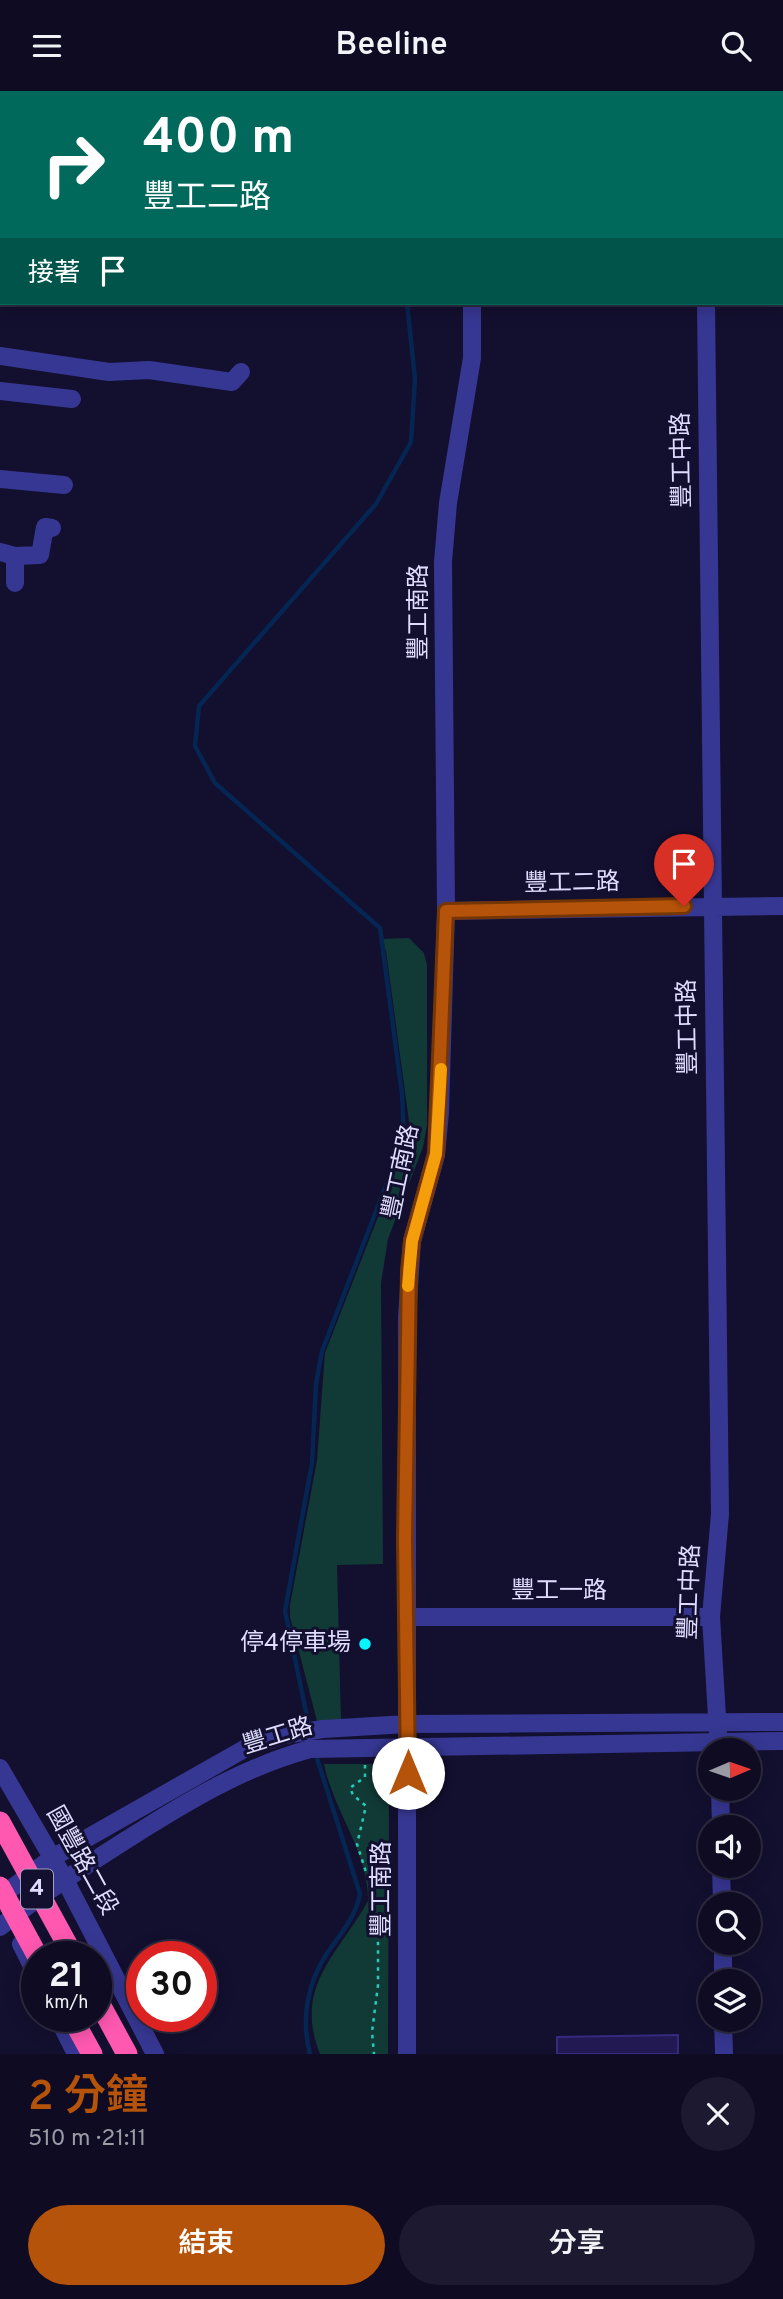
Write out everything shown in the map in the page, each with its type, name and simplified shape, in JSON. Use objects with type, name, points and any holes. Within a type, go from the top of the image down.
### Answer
[{"type":"highway","name":"4","points":[[0,1822],[65,1941]]},
{"type":"highway","name":"4","points":[[0,1887],[29,1941]]},
{"type":"highway","points":[[112,2026],[127,2054]]},
{"type":"highway","points":[[80,2032],[92,2054]]},
{"type":"street","name":"豐工南路","points":[[407,2054],[408,1617],[405,1525],[409,1271],[412,1241],[436,1154],[446,911],[443,562],[448,503],[472,358],[472,305]]},
{"type":"street","name":"豐工中路","points":[[706,305],[720,1514],[711,1617],[719,1738]]},
{"type":"street","points":[[0,356],[109,372],[149,370],[232,382],[241,372]]},
{"type":"street","points":[[0,391],[72,399]]},
{"type":"street","points":[[0,479],[64,485]]},
{"type":"street","points":[[15,583],[8,554],[40,555],[45,527],[52,528]]},
{"type":"street","name":"豐工二路","points":[[446,911],[783,906]]},
{"type":"street","name":"豐工一路","points":[[408,1617],[711,1617]]},
{"type":"street","name":"豐工路","points":[[0,1897],[52,1858],[246,1748],[407,1724],[783,1722]]},
{"type":"street","name":"豐工路","points":[[3,1917],[212,1787],[316,1739],[364,1746],[698,1746]]},
{"type":"street","name":"豐工路","points":[[761,1743],[783,1741]]},
{"type":"street","name":"國豐路二段","points":[[0,1768],[64,1878],[155,2054]]},
{"type":"street","points":[[3,1917],[21,1948]]},
{"type":"street","points":[[65,2032],[76,2054]]},
{"type":"street","points":[[723,2032],[724,2054]]},
{"type":"path","points":[[364,1746],[365,1777],[350,1788],[353,1795],[366,1806],[357,1844],[373,1893],[371,1910],[378,1943],[378,1986],[372,2032],[374,2054]]},
{"type":"green space","points":[[409,938],[424,953],[427,965],[427,1125],[423,1147],[388,1239],[381,1283],[383,1564],[337,1565],[341,1721],[317,1721],[290,1617],[290,1605],[317,1460],[325,1353],[410,1129],[386,951],[381,939]]},
{"type":"green space","points":[[324,1764],[374,1764],[384,1774],[389,1790],[388,2054],[320,2054],[313,2030],[315,1990],[333,1955],[368,1901],[363,1866]]},
{"type":"building","points":[[678,2035],[678,2054],[557,2054],[557,2037]]},
{"type":"waterway","points":[[309,1726],[285,1611],[312,1463],[316,1384],[322,1351],[404,1139],[402,1094],[380,928],[215,783],[195,746],[199,706],[376,504],[411,442],[415,379],[407,305]]},
{"type":"waterway","points":[[310,2054],[306,2028],[310,1990],[319,1966],[351,1919],[360,1894],[315,1752]]},
{"type":"slow traffic","points":[[408,1286],[412,1241],[436,1154],[441,1069]]},
{"type":"place","name":"停4停車場","points":[[365,1644]]},
{"type":"route","points":[[408,1773],[405,1539],[409,1271],[412,1241],[436,1154],[440,1112],[446,911],[684,906]]}]
